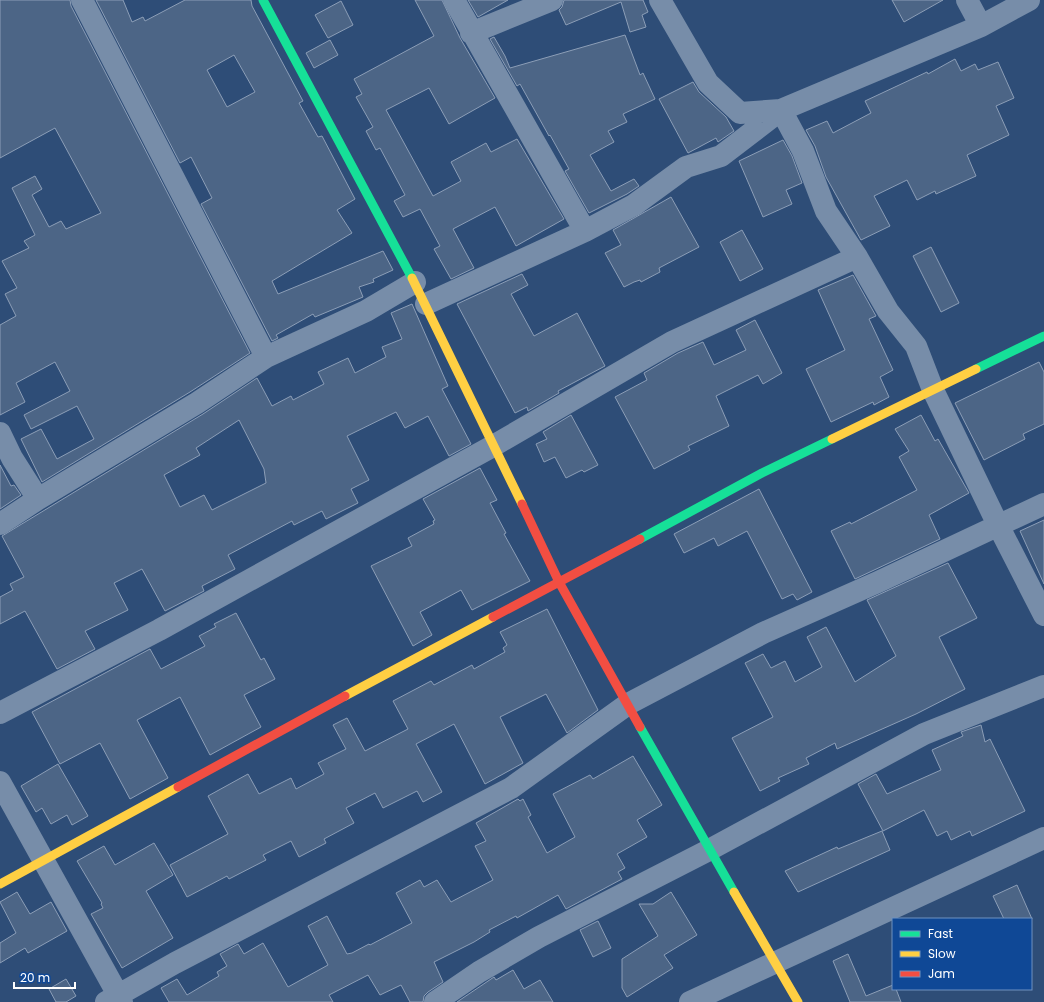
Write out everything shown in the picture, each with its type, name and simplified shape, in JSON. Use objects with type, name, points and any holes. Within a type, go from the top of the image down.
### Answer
[{"type":"street","points":[[82,0],[266,357]]},
{"type":"street","points":[[263,0],[415,282],[559,582],[709,850],[798,1002]]},
{"type":"street","points":[[454,0],[471,33],[585,231]]},
{"type":"street","points":[[660,0],[708,83],[740,113],[781,110]]},
{"type":"street","points":[[967,0],[981,26]]},
{"type":"street","points":[[426,304],[585,231],[634,206],[686,167],[722,156],[781,110],[981,26],[1029,0]]},
{"type":"street","points":[[471,33],[545,2]]},
{"type":"street","points":[[781,110],[803,151],[826,211],[857,257],[888,312],[916,346],[933,390],[998,525],[1044,615]]},
{"type":"street","points":[[0,713],[159,630],[493,446],[672,342],[857,257]]},
{"type":"street","points":[[0,524],[197,403],[266,357],[366,311],[415,282]]},
{"type":"street","points":[[0,884],[44,862],[284,729],[762,473],[1044,336]]},
{"type":"street","points":[[0,433],[12,458],[38,500]]},
{"type":"street","points":[[0,782],[44,862],[115,1000],[182,959],[511,788],[628,704],[763,633],[878,582],[1044,504]]},
{"type":"street","points":[[435,1002],[479,972],[539,937],[709,850],[924,734],[1044,686]]},
{"type":"street","points":[[690,1002],[1044,838]]},
{"type":"building","points":[[0,0],[70,0],[71,6],[250,353],[190,392],[42,482],[21,439],[41,429],[57,459],[94,439],[77,406],[31,429],[24,415],[70,391],[55,362],[16,383],[25,402],[0,415],[0,325],[16,316],[5,294],[17,288],[2,261],[29,248],[24,241],[35,235],[12,188],[35,176],[42,189],[32,195],[49,227],[61,221],[66,229],[101,213],[55,128],[0,158]]},
{"type":"building","points":[[96,0],[123,0],[132,22],[143,17],[145,21],[185,0],[251,0],[252,6],[303,101],[299,103],[318,137],[322,136],[355,199],[337,210],[352,233],[272,281],[278,294],[383,251],[393,270],[373,279],[374,282],[359,287],[363,297],[315,317],[313,314],[276,335],[278,338],[272,341],[201,204],[212,198],[191,157],[180,163]],"holes":[[[234,55],[255,92],[227,107],[207,70]]]},
{"type":"building","points":[[415,0],[442,0],[460,38],[495,98],[449,124],[429,88],[386,110],[433,196],[461,181],[451,162],[486,143],[491,152],[517,139],[564,219],[516,246],[495,207],[453,229],[474,268],[451,279],[434,249],[440,246],[420,209],[403,217],[394,201],[405,195],[380,148],[376,150],[366,131],[373,127],[356,97],[362,94],[354,79],[434,36]]},
{"type":"building","points":[[468,0],[508,0],[478,17]]},
{"type":"building","points":[[564,0],[643,0],[648,12],[642,15],[646,27],[630,32],[621,2],[566,25],[559,10],[562,7]]},
{"type":"building","points":[[892,0],[943,0],[904,22]]},
{"type":"building","points":[[341,1],[353,25],[328,38],[315,15]]},
{"type":"building","points":[[625,35],[640,75],[643,73],[655,99],[623,114],[627,122],[608,131],[614,142],[590,155],[611,191],[634,179],[639,186],[627,194],[589,213],[565,171],[569,169],[550,135],[549,136],[520,84],[517,86],[490,39],[494,37],[510,68]]},
{"type":"building","points":[[330,40],[338,55],[314,68],[306,53]]},
{"type":"building","points":[[955,59],[961,71],[975,64],[978,70],[998,62],[1014,98],[996,106],[1009,135],[967,155],[976,176],[936,194],[935,191],[917,200],[907,180],[874,196],[890,226],[861,240],[826,177],[815,146],[806,130],[827,121],[833,133],[871,113],[865,101],[927,72],[928,74]]},
{"type":"building","points":[[693,82],[699,92],[726,117],[734,131],[718,142],[716,138],[688,153],[659,99]]},
{"type":"building","points":[[783,140],[792,156],[802,183],[786,190],[792,204],[763,217],[739,161]]},
{"type":"building","points":[[671,197],[699,247],[659,268],[660,272],[641,282],[640,280],[624,287],[605,253],[621,245],[613,230]]},
{"type":"building","points":[[742,230],[763,269],[740,281],[720,242]]},
{"type":"building","points":[[931,247],[959,303],[941,312],[913,256]]},
{"type":"building","points":[[522,274],[528,285],[511,294],[534,336],[577,313],[605,366],[558,391],[559,393],[528,411],[527,407],[515,413],[457,304]]},
{"type":"building","points":[[853,275],[876,316],[869,319],[893,370],[880,377],[889,397],[874,405],[873,402],[831,422],[806,369],[845,350],[818,290]]},
{"type":"building","points":[[412,304],[448,386],[442,389],[471,444],[449,456],[428,416],[405,428],[396,412],[347,436],[369,480],[351,489],[358,503],[326,519],[322,511],[294,525],[292,521],[228,555],[235,569],[202,586],[204,591],[165,611],[142,569],[114,583],[128,610],[85,631],[95,649],[57,669],[25,611],[0,624],[0,597],[13,590],[10,584],[24,577],[2,536],[203,414],[257,378],[272,406],[291,396],[293,400],[324,384],[318,372],[348,358],[355,373],[386,357],[382,347],[402,339],[391,313]],"holes":[[[239,420],[264,469],[266,483],[212,510],[204,495],[180,507],[164,475],[200,455],[196,448]]]},
{"type":"building","points":[[755,320],[782,373],[763,384],[758,375],[716,396],[729,426],[688,446],[690,450],[654,469],[615,397],[647,380],[644,373],[678,353],[703,342],[714,365],[746,350],[736,330]]},
{"type":"building","points":[[1039,362],[1044,372],[1044,424],[1023,434],[1025,439],[984,460],[955,403]]},
{"type":"building","points":[[571,415],[598,465],[584,472],[582,470],[566,478],[555,457],[544,462],[536,444],[547,439],[543,432]]},
{"type":"building","points":[[921,415],[935,441],[938,439],[969,493],[929,515],[940,539],[855,579],[831,531],[850,522],[851,524],[917,490],[899,457],[909,451],[895,429]]},
{"type":"building","points":[[0,465],[11,486],[14,485],[21,495],[0,509]]},
{"type":"building","points":[[480,468],[497,500],[490,503],[506,533],[504,534],[530,581],[472,610],[461,590],[420,612],[432,635],[413,646],[371,566],[412,546],[408,538],[434,524],[433,521],[435,520],[423,499]]},
{"type":"building","points":[[759,489],[812,592],[797,600],[793,594],[782,599],[747,531],[718,546],[714,538],[684,553],[674,534]]},
{"type":"building","points":[[1044,520],[1044,584],[1020,531]]},
{"type":"building","points":[[948,563],[977,618],[939,637],[965,689],[916,714],[837,749],[835,743],[806,758],[809,764],[778,778],[780,781],[760,791],[732,738],[773,717],[745,663],[763,654],[771,668],[785,661],[795,682],[822,667],[807,637],[826,627],[855,682],[896,656],[867,600]]},
{"type":"building","points":[[547,609],[598,710],[567,733],[546,694],[500,717],[523,763],[485,784],[454,724],[416,744],[442,792],[423,802],[417,791],[383,808],[375,793],[346,808],[354,823],[324,839],[326,843],[299,857],[291,841],[263,855],[266,860],[229,879],[227,876],[187,897],[170,865],[228,834],[208,796],[248,774],[259,794],[291,778],[296,789],[324,774],[318,763],[346,749],[333,725],[347,718],[365,751],[408,729],[393,701],[431,681],[434,685],[472,665],[474,669],[505,652],[503,648],[507,645],[500,632]]},
{"type":"building","points":[[236,613],[261,660],[264,658],[275,679],[244,695],[261,727],[210,755],[180,697],[137,720],[168,778],[130,799],[100,743],[60,764],[32,712],[150,649],[161,669],[205,646],[199,636],[216,627],[214,624]]},
{"type":"building","points":[[981,725],[985,742],[990,739],[1025,811],[972,836],[970,831],[951,840],[947,831],[937,836],[924,810],[883,831],[858,784],[876,774],[887,794],[941,770],[932,750],[963,736],[961,732]]},
{"type":"building","points":[[633,756],[662,805],[637,820],[647,837],[617,854],[625,868],[618,872],[622,879],[566,909],[558,895],[517,918],[516,916],[489,930],[490,932],[474,942],[434,962],[443,982],[424,996],[423,1002],[410,1002],[401,985],[380,995],[368,975],[329,995],[333,1002],[169,1002],[161,988],[177,979],[187,995],[219,976],[217,972],[227,966],[220,954],[238,944],[244,954],[263,943],[288,987],[328,965],[308,926],[327,916],[347,954],[352,953],[412,923],[396,893],[420,880],[424,887],[437,880],[451,902],[493,880],[475,846],[486,841],[476,823],[518,799],[520,801],[523,799],[531,815],[528,817],[547,853],[575,837],[553,794],[590,775],[593,779]]},
{"type":"building","points":[[58,764],[88,816],[72,825],[67,815],[51,824],[42,808],[36,812],[21,786]]},
{"type":"building","points":[[882,831],[890,850],[798,892],[785,871],[837,847],[838,849]]},
{"type":"building","points":[[154,843],[173,875],[146,891],[173,938],[122,968],[91,914],[103,908],[102,903],[77,861],[104,846],[115,865]]},
{"type":"building","points":[[1017,885],[1032,918],[1004,918],[993,896]]},
{"type":"building","points":[[17,892],[30,914],[51,902],[67,931],[28,953],[25,948],[0,963],[0,943],[16,933],[0,902]]},
{"type":"building","points":[[671,892],[697,935],[664,955],[673,968],[627,997],[622,988],[622,959],[658,936],[639,904],[653,904]]},
{"type":"building","points":[[598,921],[611,948],[593,957],[580,930]]},
{"type":"building","points":[[848,954],[866,996],[892,985],[892,990],[896,990],[901,1002],[850,1002],[833,961]]},
{"type":"building","points":[[513,970],[524,989],[540,980],[553,1002],[457,1002],[494,977],[496,980]]},
{"type":"building","points":[[66,979],[76,996],[66,1002],[56,1002],[49,989]]},
{"type":"traffic: fast","points":[[263,0],[412,278]]},
{"type":"traffic: fast","points":[[976,369],[1044,336]]},
{"type":"traffic: fast","points":[[640,539],[762,473],[832,439]]},
{"type":"traffic: fast","points":[[640,727],[734,892]]},
{"type":"traffic: slow","points":[[412,278],[522,504]]},
{"type":"traffic: slow","points":[[832,439],[976,369]]},
{"type":"traffic: slow","points":[[345,696],[493,617]]},
{"type":"traffic: slow","points":[[0,884],[178,787]]},
{"type":"traffic: slow","points":[[734,892],[798,1002]]},
{"type":"traffic: jam","points":[[522,504],[559,582],[640,727]]},
{"type":"traffic: jam","points":[[493,617],[640,539]]},
{"type":"traffic: jam","points":[[178,787],[345,696]]}]
